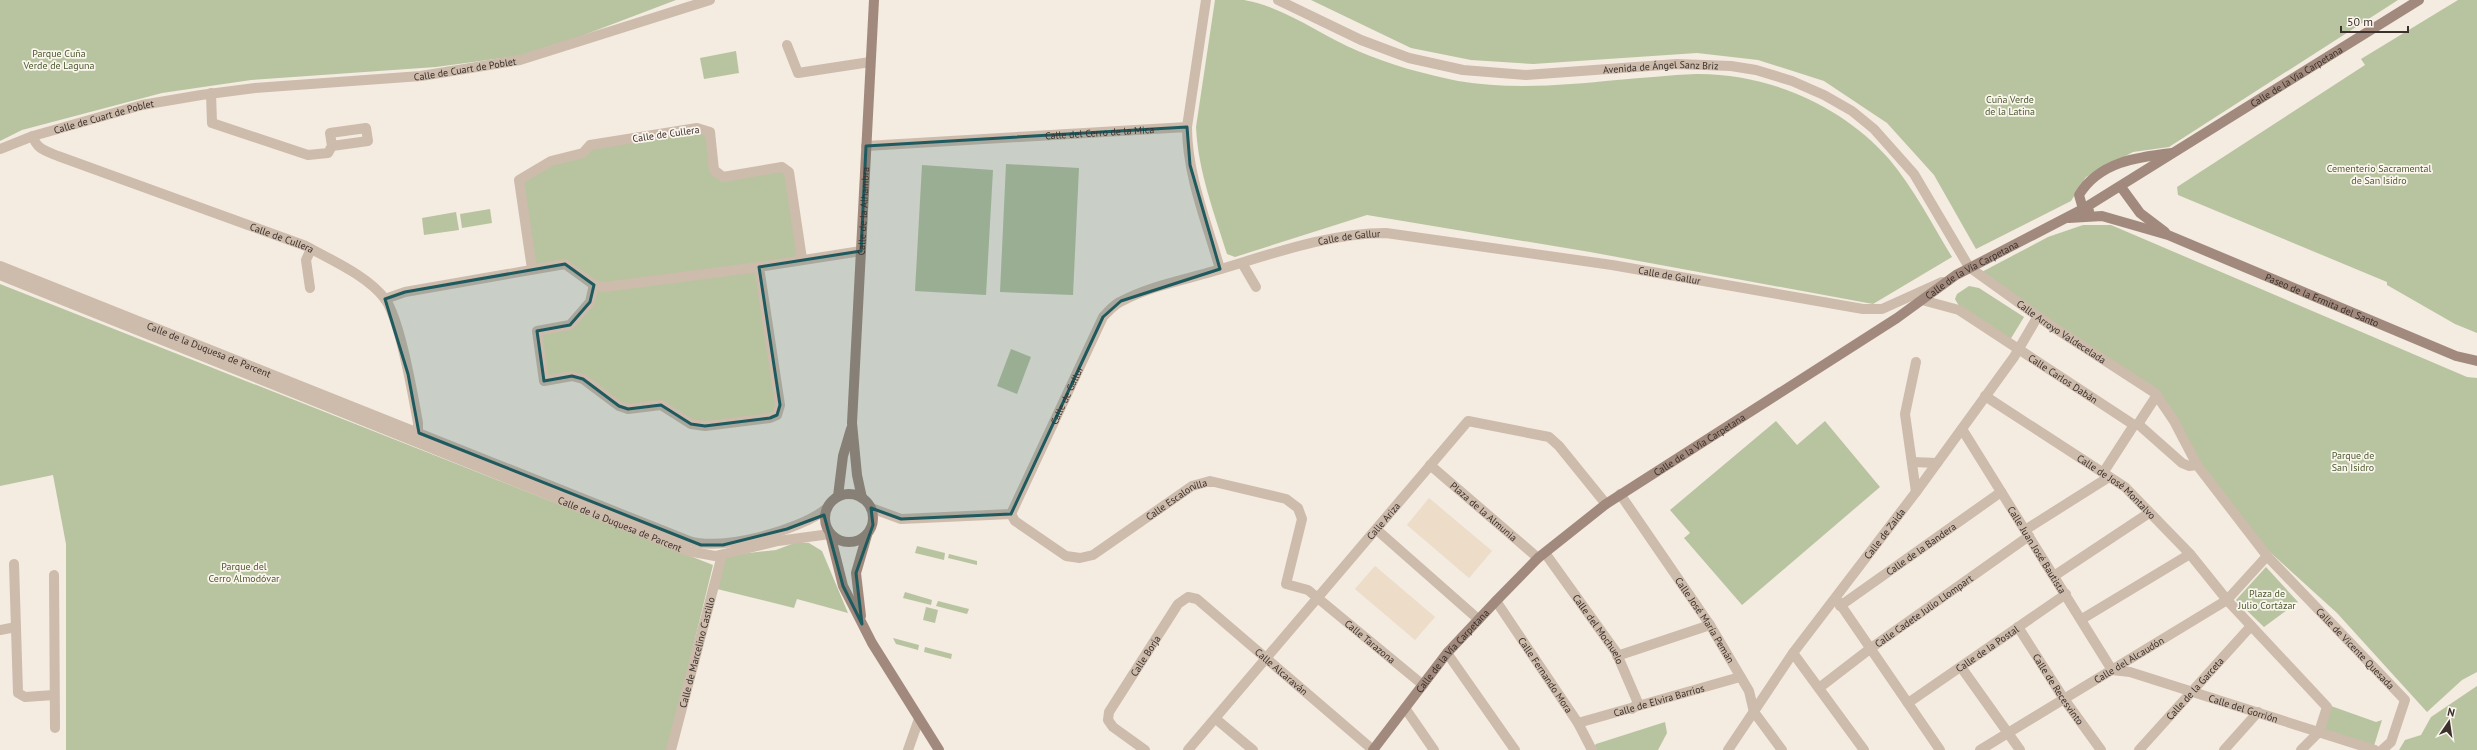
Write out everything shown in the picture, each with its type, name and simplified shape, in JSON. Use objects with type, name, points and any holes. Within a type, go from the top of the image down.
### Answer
[{"type":"street","name":"Calle de Cuart de Poblet","points":[[0,149],[33,136],[142,105],[211,93],[421,76],[520,60],[710,0]]},
{"type":"street","name":"Calle de la Alhambra","points":[[862,498],[857,475],[852,423],[874,0]]},
{"type":"street","points":[[1206,0],[1187,127],[1187,146],[1190,165],[1220,269]]},
{"type":"street","name":"Avenida de Ángel Sanz Briz","points":[[1278,0],[1361,40],[1409,58],[1463,70],[1526,75],[1640,66],[1711,64],[1756,70],[1792,82],[1824,95],[1852,111],[1896,153],[1914,174],[1969,267]]},
{"type":"street","name":"Calle de la Vía Carpetana","points":[[1373,750],[1447,653],[1478,620],[1541,555],[1606,504],[1897,318],[1956,275],[1969,267],[2068,218],[2121,187],[2419,0]]},
{"type":"street","points":[[787,45],[798,74],[870,62]]},
{"type":"street","points":[[211,93],[212,123],[308,155],[328,153],[332,146]]},
{"type":"street","name":"Calle del Cerro de la Mica","points":[[866,146],[1187,127]]},
{"type":"street","name":"Calle de Cullera","points":[[532,269],[519,180],[551,161],[583,153],[590,145],[697,128],[710,132],[714,170],[723,177],[782,167],[789,172],[802,259]]},
{"type":"street","name":"Calle de Cullera","points":[[33,136],[35,143],[40,149],[311,249],[339,263],[375,289],[385,299]]},
{"type":"street","name":"Calle de la Vía Carpetana","points":[[2083,209],[2079,195],[2086,185],[2106,168],[2137,157],[2174,153]]},
{"type":"street","name":"Paseo de la Ermita del Santo","points":[[2121,187],[2140,214],[2168,235]]},
{"type":"street","points":[[2083,209],[2102,216]]},
{"type":"street","name":"Paseo de la Ermita del Santo","points":[[2068,218],[2102,216],[2168,235],[2450,353],[2477,361]]},
{"type":"street","name":"Calle de Gallur","points":[[1011,514],[1103,316],[1121,301],[1160,286],[1242,263],[1363,233],[1386,233],[1612,265],[1873,310],[1896,304],[1956,275]]},
{"type":"street","points":[[310,288],[306,260],[311,249]]},
{"type":"street","points":[[418,438],[408,374],[391,312],[385,299],[405,292],[565,264],[594,285],[604,287],[759,267],[802,259],[861,251]]},
{"type":"street","points":[[1242,263],[1256,287]]},
{"type":"street","name":"Calle de la Duquesa de Parcent","points":[[0,266],[688,551],[701,555],[722,555],[778,541],[830,534]]},
{"type":"street","points":[[594,285],[590,302],[570,325],[537,331],[544,381],[572,376],[584,379],[624,407],[636,409],[661,405],[691,424],[705,426],[770,418],[777,415],[780,405],[759,267]]},
{"type":"street","name":"Calle Arroyo Valdecelada","points":[[1969,267],[2038,316],[2156,394]]},
{"type":"street","name":"Calle de la Duquesa de Parcent","points":[[0,276],[418,438],[701,545],[723,545],[787,529],[814,519],[826,509]]},
{"type":"street","name":"Calle Carlos Dabán","points":[[1922,300],[1959,310],[2018,350],[2136,424],[2182,463],[2189,466],[2198,465]]},
{"type":"street","name":"Calle de Zaida","points":[[1728,750],[1793,653],[1838,601],[1962,429],[2018,350],[2038,316]]},
{"type":"street","points":[[1916,362],[1905,414],[1916,492]]},
{"type":"street","points":[[2106,475],[2136,424],[2156,394],[2174,421],[2198,465],[2266,556]]},
{"type":"street","name":"Calle de José Montalvo","points":[[1985,396],[2125,487],[2190,554],[2227,600]]},
{"type":"street","name":"Calle Ariza","points":[[1188,750],[1377,530],[1468,420],[1549,437],[1559,446],[1606,504]]},
{"type":"street","name":"Calle de la Alhambra","points":[[838,496],[843,456],[852,423]]},
{"type":"street","name":"Calle Juan José Bautista","points":[[1962,429],[2082,619],[2112,670]]},
{"type":"street","points":[[1912,462],[1937,463]]},
{"type":"street","name":"Plaza de la Almunia","points":[[1430,465],[1541,555]]},
{"type":"street","name":"Calle Cadete Julio Llompart","points":[[1819,688],[2106,475]]},
{"type":"street","name":"Calle Escalonilla","points":[[1011,514],[1015,521],[1066,556],[1080,558],[1093,555],[1192,486],[1210,481],[1286,499],[1298,508],[1302,519],[1286,584],[1308,590],[1318,598]]},
{"type":"street","name":"Calle de la Bandera","points":[[1838,601],[2001,492]]},
{"type":"street","points":[[939,750],[862,624],[843,586],[830,534],[824,518],[826,509],[838,496],[850,494],[862,498],[871,508],[902,519],[1011,514]]},
{"type":"street","name":"Calle José María Pemán","points":[[1620,494],[1710,625],[1749,691],[1754,712],[1782,750]]},
{"type":"street","points":[[830,534],[838,540],[848,543],[858,541],[866,535],[873,525],[871,508]]},
{"type":"street","points":[[2054,576],[2149,513]]},
{"type":"street","points":[[1377,530],[1478,620]]},
{"type":"street","points":[[862,624],[856,573],[866,535]]},
{"type":"street","points":[[2082,619],[2190,554]]},
{"type":"street","name":"Calle de Marcelino Castillo","points":[[671,750],[722,555]]},
{"type":"street","name":"Calle del Mochuelo","points":[[1541,555],[1617,656],[1638,703],[1632,709]]},
{"type":"street","name":"Calle del Alcaudón","points":[[1980,750],[2227,600],[2266,556]]},
{"type":"street","name":"Calle de Vicente Quesada","points":[[2266,556],[2405,700],[2391,742],[2382,750]]},
{"type":"street","points":[[14,564],[18,692],[25,697],[54,695]]},
{"type":"street","points":[[54,575],[54,728]]},
{"type":"street","name":"Calle de la Postal","points":[[1908,703],[2066,594]]},
{"type":"street","name":"Calle Alcaraván","points":[[1188,597],[1197,599],[1265,660],[1373,750]]},
{"type":"street","name":"Calle Borja","points":[[1145,750],[1113,727],[1108,720],[1109,712],[1148,648],[1178,604],[1188,597]]},
{"type":"street","name":"Calle Tarazona","points":[[1318,598],[1423,685]]},
{"type":"street","points":[[2227,600],[2327,707],[2319,732],[2301,750]]},
{"type":"street","name":"Calle Fernando Mora","points":[[1496,601],[1578,723],[1592,750]]},
{"type":"street","points":[[1838,601],[1940,750]]},
{"type":"street","points":[[1617,656],[1710,625]]},
{"type":"street","name":"Calle de la Garceta","points":[[2139,750],[2251,626]]},
{"type":"street","points":[[0,630],[16,627]]},
{"type":"street","name":"Calle de Recesvinto","points":[[2018,627],[2064,699],[2101,750]]},
{"type":"street","points":[[1447,653],[1515,750]]},
{"type":"street","points":[[1793,653],[1864,750]]},
{"type":"street","points":[[1961,667],[2020,750]]},
{"type":"street","name":"Calle del Gorrión","points":[[2112,670],[2130,672],[2375,750]]},
{"type":"street","name":"Calle de Elvira Barrios","points":[[1578,723],[1632,709],[1740,677]]},
{"type":"street","points":[[1405,708],[1434,750]]},
{"type":"street","points":[[2224,750],[2258,712]]},
{"type":"street","points":[[908,750],[919,719]]},
{"type":"street","points":[[1216,719],[1253,750]]},
{"type":"highlighted area","points":[[1187,127],[1190,165],[1220,269],[1121,301],[1103,317],[1011,514],[901,519],[871,508],[873,525],[856,573],[862,624],[843,586],[824,515],[787,529],[723,545],[701,545],[419,433],[408,374],[385,299],[405,292],[565,264],[594,285],[590,302],[570,325],[537,331],[544,381],[572,376],[583,379],[619,406],[628,409],[661,405],[691,424],[705,426],[770,418],[777,415],[780,405],[759,267],[861,251],[866,146]]},
{"type":"green space","name":"Parque Cuña Verde de Laguna","points":[[0,0],[676,0],[576,38],[518,56],[436,67],[251,80],[162,93],[22,130],[0,141]]},
{"type":"green space","points":[[1215,0],[1244,0],[1274,9],[1344,45],[1382,61],[1407,69],[1458,81],[1478,84],[1538,86],[1696,74],[1723,75],[1750,79],[1776,86],[1802,96],[1826,108],[1849,123],[1870,140],[1889,159],[1907,182],[1952,257],[1873,304],[1590,252],[1367,215],[1235,257],[1227,254],[1203,175],[1197,143],[1196,127]]},
{"type":"green space","name":"Cuña Verde de la Latina","points":[[1311,0],[2398,0],[2169,147],[2133,152],[2086,177],[2071,201],[1976,249],[1934,175],[1887,123],[1824,81],[1758,60],[1697,53],[1533,64],[1471,60],[1411,48]]},
{"type":"green space","name":"Cementerio Sacramental de San Isidro","points":[[2458,0],[2477,0],[2477,333],[2455,324],[2387,285],[2387,282],[2178,195],[2177,187],[2365,65],[2361,59]]},
{"type":"green space","points":[[736,51],[739,73],[704,79],[700,58]]},
{"type":"green space","points":[[706,129],[714,170],[723,177],[782,167],[789,172],[802,259],[760,267],[777,415],[705,426],[661,405],[628,409],[583,379],[544,381],[537,331],[570,325],[590,302],[594,285],[565,264],[532,269],[519,180],[590,145]]},
{"type":"green space","points":[[1006,164],[1079,168],[1073,295],[1000,292]]},
{"type":"green space","points":[[922,165],[993,170],[986,295],[915,291]]},
{"type":"green space","points":[[490,209],[492,223],[462,228],[460,214]]},
{"type":"green space","points":[[456,212],[459,230],[424,235],[422,218]]},
{"type":"green space","name":"Parque de San Isidro","points":[[2083,225],[2111,225],[2467,377],[2477,378],[2477,672],[2462,680],[2427,712],[2337,613],[2271,553],[2229,507],[2164,405],[1978,274],[2048,237]]},
{"type":"green space","name":"Parque del Cerro Almodóvar","points":[[0,284],[713,565],[668,750],[66,750],[66,544],[53,475],[0,486]]},
{"type":"green space","points":[[1969,286],[1979,288],[2024,317],[2010,340],[1959,306],[1955,299],[1957,294]]},
{"type":"green space","points":[[1011,349],[1031,357],[1017,394],[997,386]]},
{"type":"green space","points":[[1776,421],[1797,445],[1825,421],[1880,487],[1742,605],[1684,538],[1690,533],[1670,510]]},
{"type":"green space","points":[[797,542],[809,543],[822,551],[848,613],[797,599],[794,608],[713,588],[721,556],[776,550]]},
{"type":"green space","points":[[917,546],[945,553],[944,560],[915,553]]},
{"type":"green space","points":[[949,554],[977,561],[977,565],[948,558]]},
{"type":"green space","name":"Plaza de Julio Cortázar","points":[[2266,567],[2298,602],[2264,627],[2236,600]]},
{"type":"green space","points":[[905,592],[932,600],[931,605],[903,598]]},
{"type":"green space","points":[[938,601],[969,609],[967,614],[936,606]]},
{"type":"green space","points":[[926,607],[938,610],[935,623],[923,620]]},
{"type":"green space","points":[[893,638],[919,645],[918,650],[896,644]]},
{"type":"green space","points":[[925,647],[952,654],[951,659],[924,652]]},
{"type":"green space","points":[[2477,686],[2477,750],[2399,750],[2405,740],[2421,735],[2431,717]]},
{"type":"green space","points":[[2331,706],[2376,722],[2382,720],[2373,749],[2319,732]]},
{"type":"green space","points":[[1665,722],[1667,733],[1658,750],[1592,750],[1596,744]]},
{"type":"shaded area","points":[[1429,498],[1492,551],[1469,578],[1407,525]]},
{"type":"shaded area","points":[[1375,566],[1435,617],[1415,640],[1355,589]]}]
